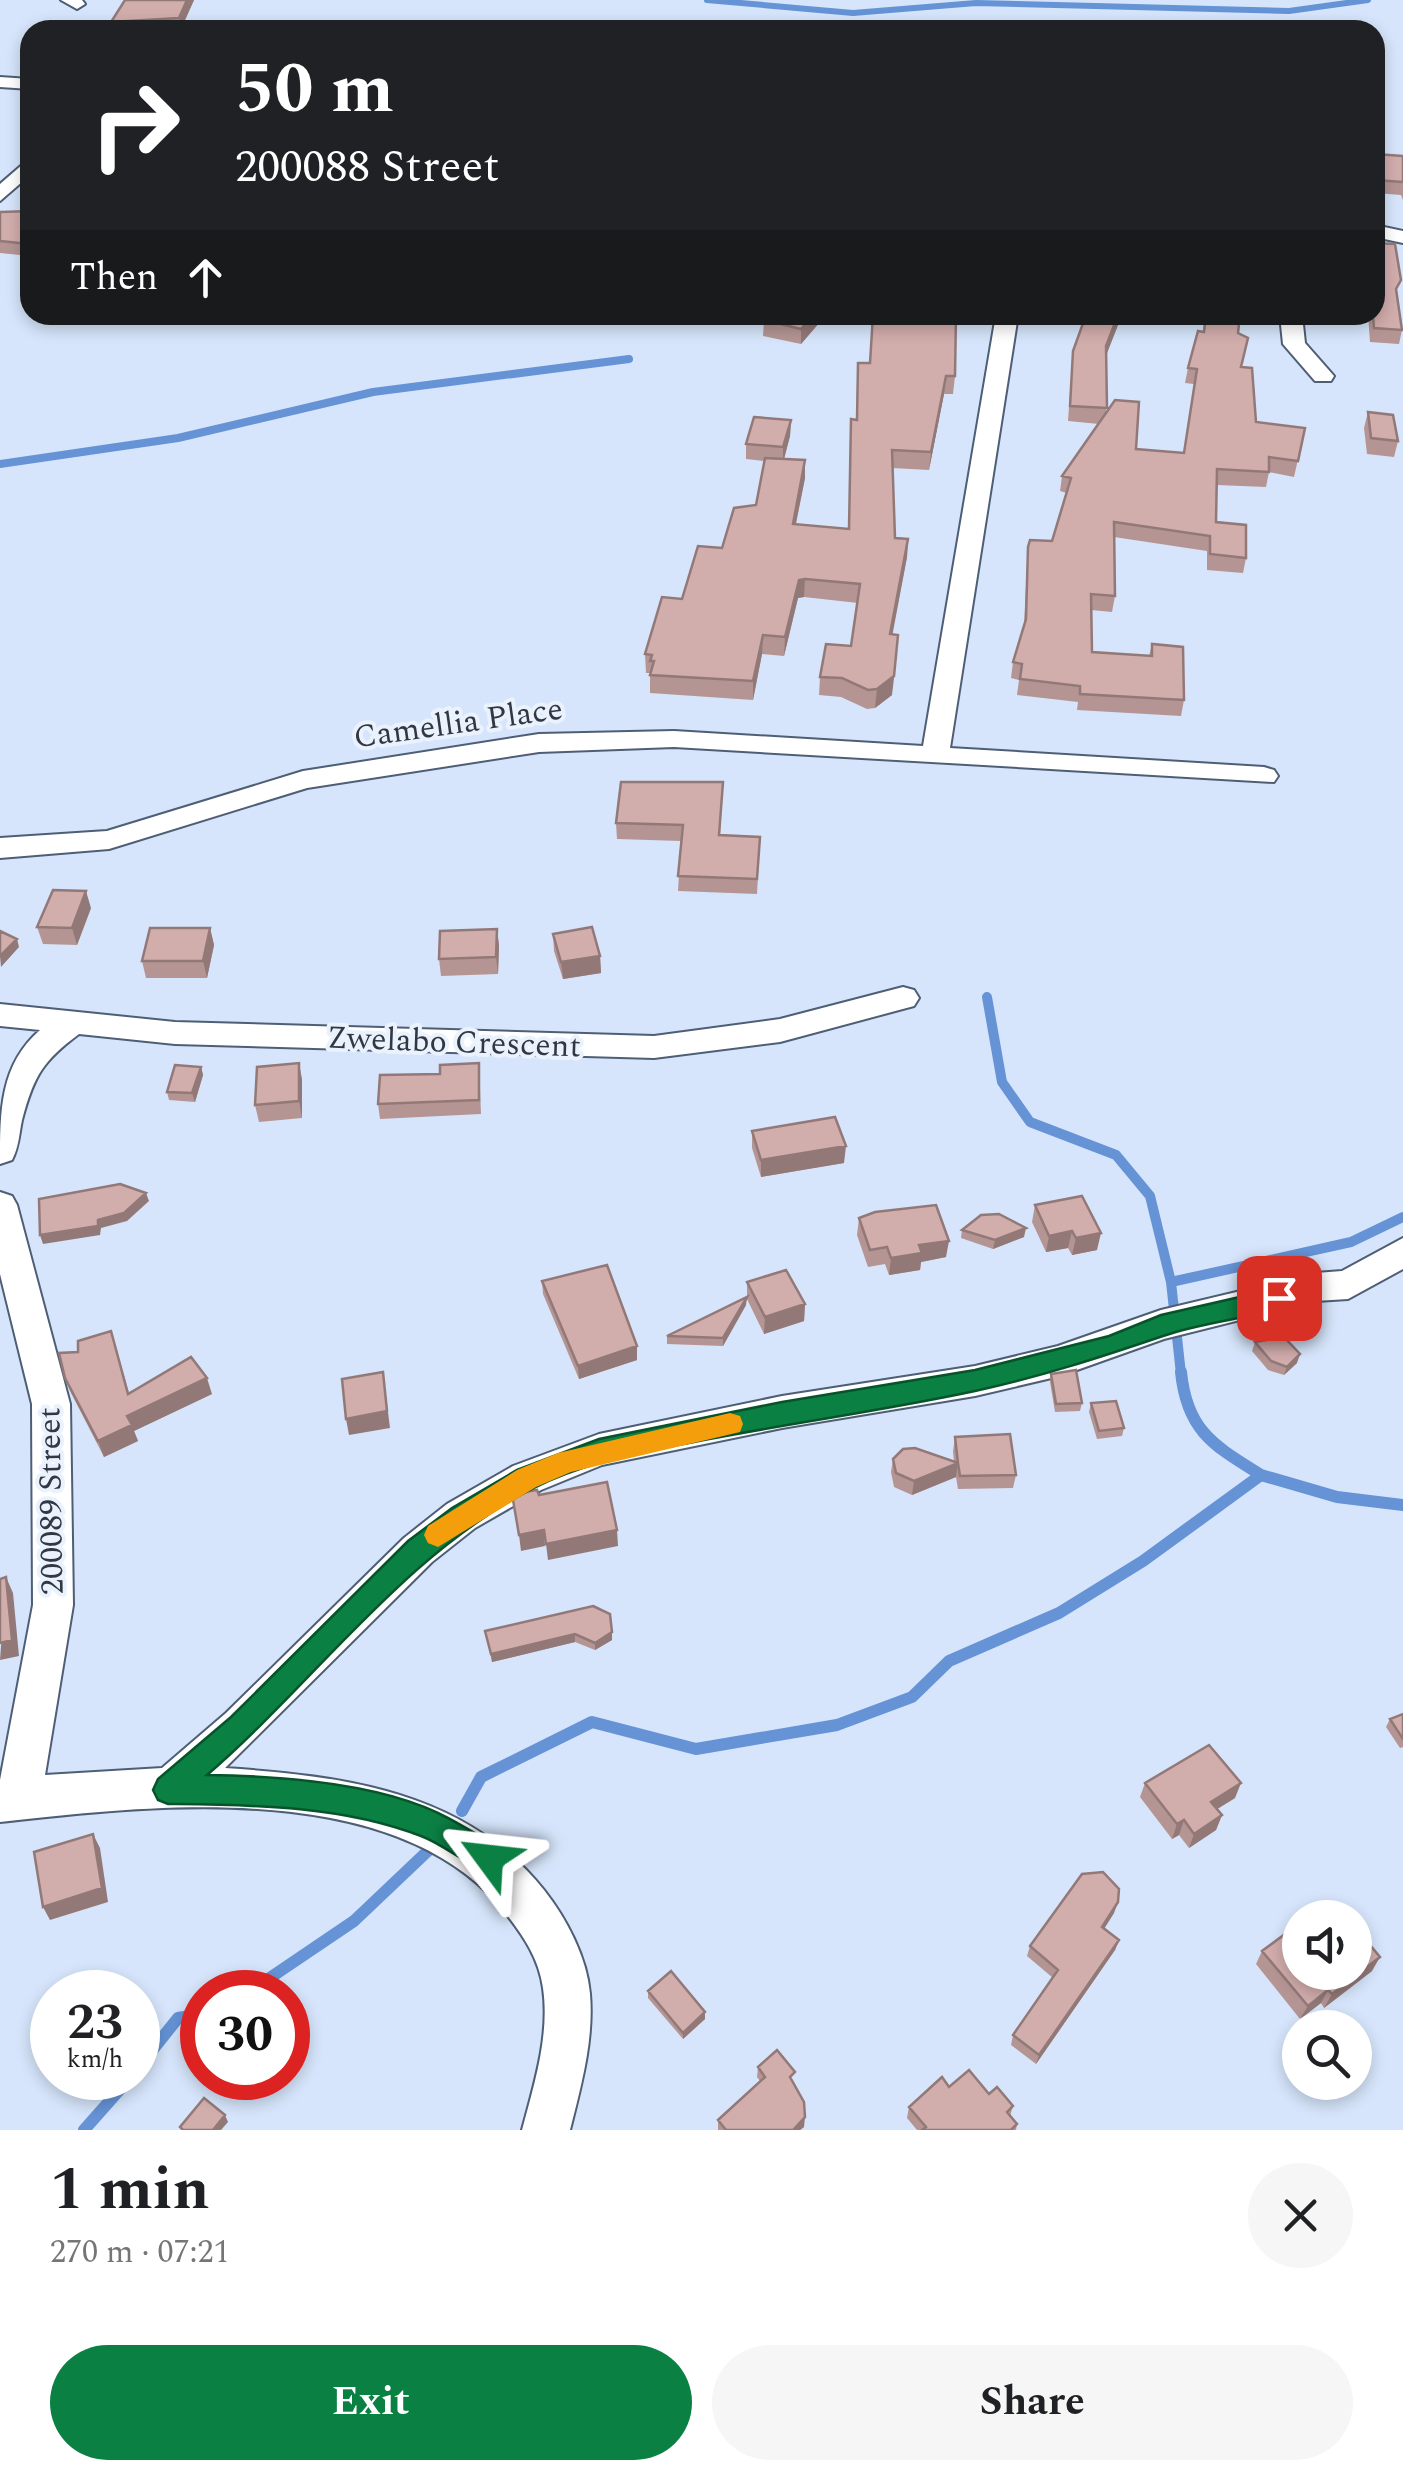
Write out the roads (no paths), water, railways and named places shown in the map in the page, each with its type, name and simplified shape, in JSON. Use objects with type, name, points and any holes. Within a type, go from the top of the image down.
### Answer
[{"type":"street","points":[[0,197],[20,175]]},
{"type":"street","points":[[936,755],[1005,325]]},
{"type":"street","points":[[1291,325],[1294,344],[1323,376]]},
{"type":"street","name":"Camellia Place","points":[[0,848],[109,840],[303,780],[538,743],[674,740],[1264,776]]},
{"type":"street","name":"Zwelabo Crescent","points":[[0,1016],[175,1033],[654,1047],[714,1044],[798,1030],[904,998]]},
{"type":"street","points":[[0,1151],[6,1119],[30,1054],[70,1025]]},
{"type":"street","name":"200089 Street","points":[[0,1206],[51,1404],[53,1605],[38,1708],[9,1800]]},
{"type":"street","points":[[168,1790],[241,1726],[418,1550],[461,1516],[526,1478],[599,1450],[782,1412],[975,1381],[1114,1345],[1176,1323],[1316,1288],[1348,1286],[1403,1252]]},
{"type":"street","points":[[9,1800],[168,1790],[266,1790],[352,1803],[428,1824],[489,1858],[532,1906],[558,1955],[567,1993],[564,2058],[546,2130]]},
{"type":"waterway","points":[[707,0],[853,13],[976,3],[1289,11],[1368,0]]},
{"type":"waterway","points":[[0,464],[178,438],[373,392],[629,359]]},
{"type":"waterway","points":[[987,997],[1002,1082],[1030,1122],[1116,1155],[1150,1196],[1171,1282]]},
{"type":"waterway","points":[[1171,1282],[1351,1242],[1403,1217]]},
{"type":"waterway","points":[[1171,1282],[1181,1374]]},
{"type":"waterway","points":[[1181,1372],[1190,1409],[1206,1435],[1261,1475]]},
{"type":"waterway","points":[[462,1811],[481,1777],[592,1722],[696,1749],[837,1725],[912,1697],[949,1661],[1059,1613],[1143,1561],[1261,1475]]},
{"type":"waterway","points":[[1261,1475],[1337,1497],[1403,1505]]},
{"type":"waterway","points":[[282,1970],[354,1921],[433,1846]]},
{"type":"waterway","points":[[160,2040],[180,2018]]},
{"type":"waterway","points":[[84,2130],[111,2100]]}]
